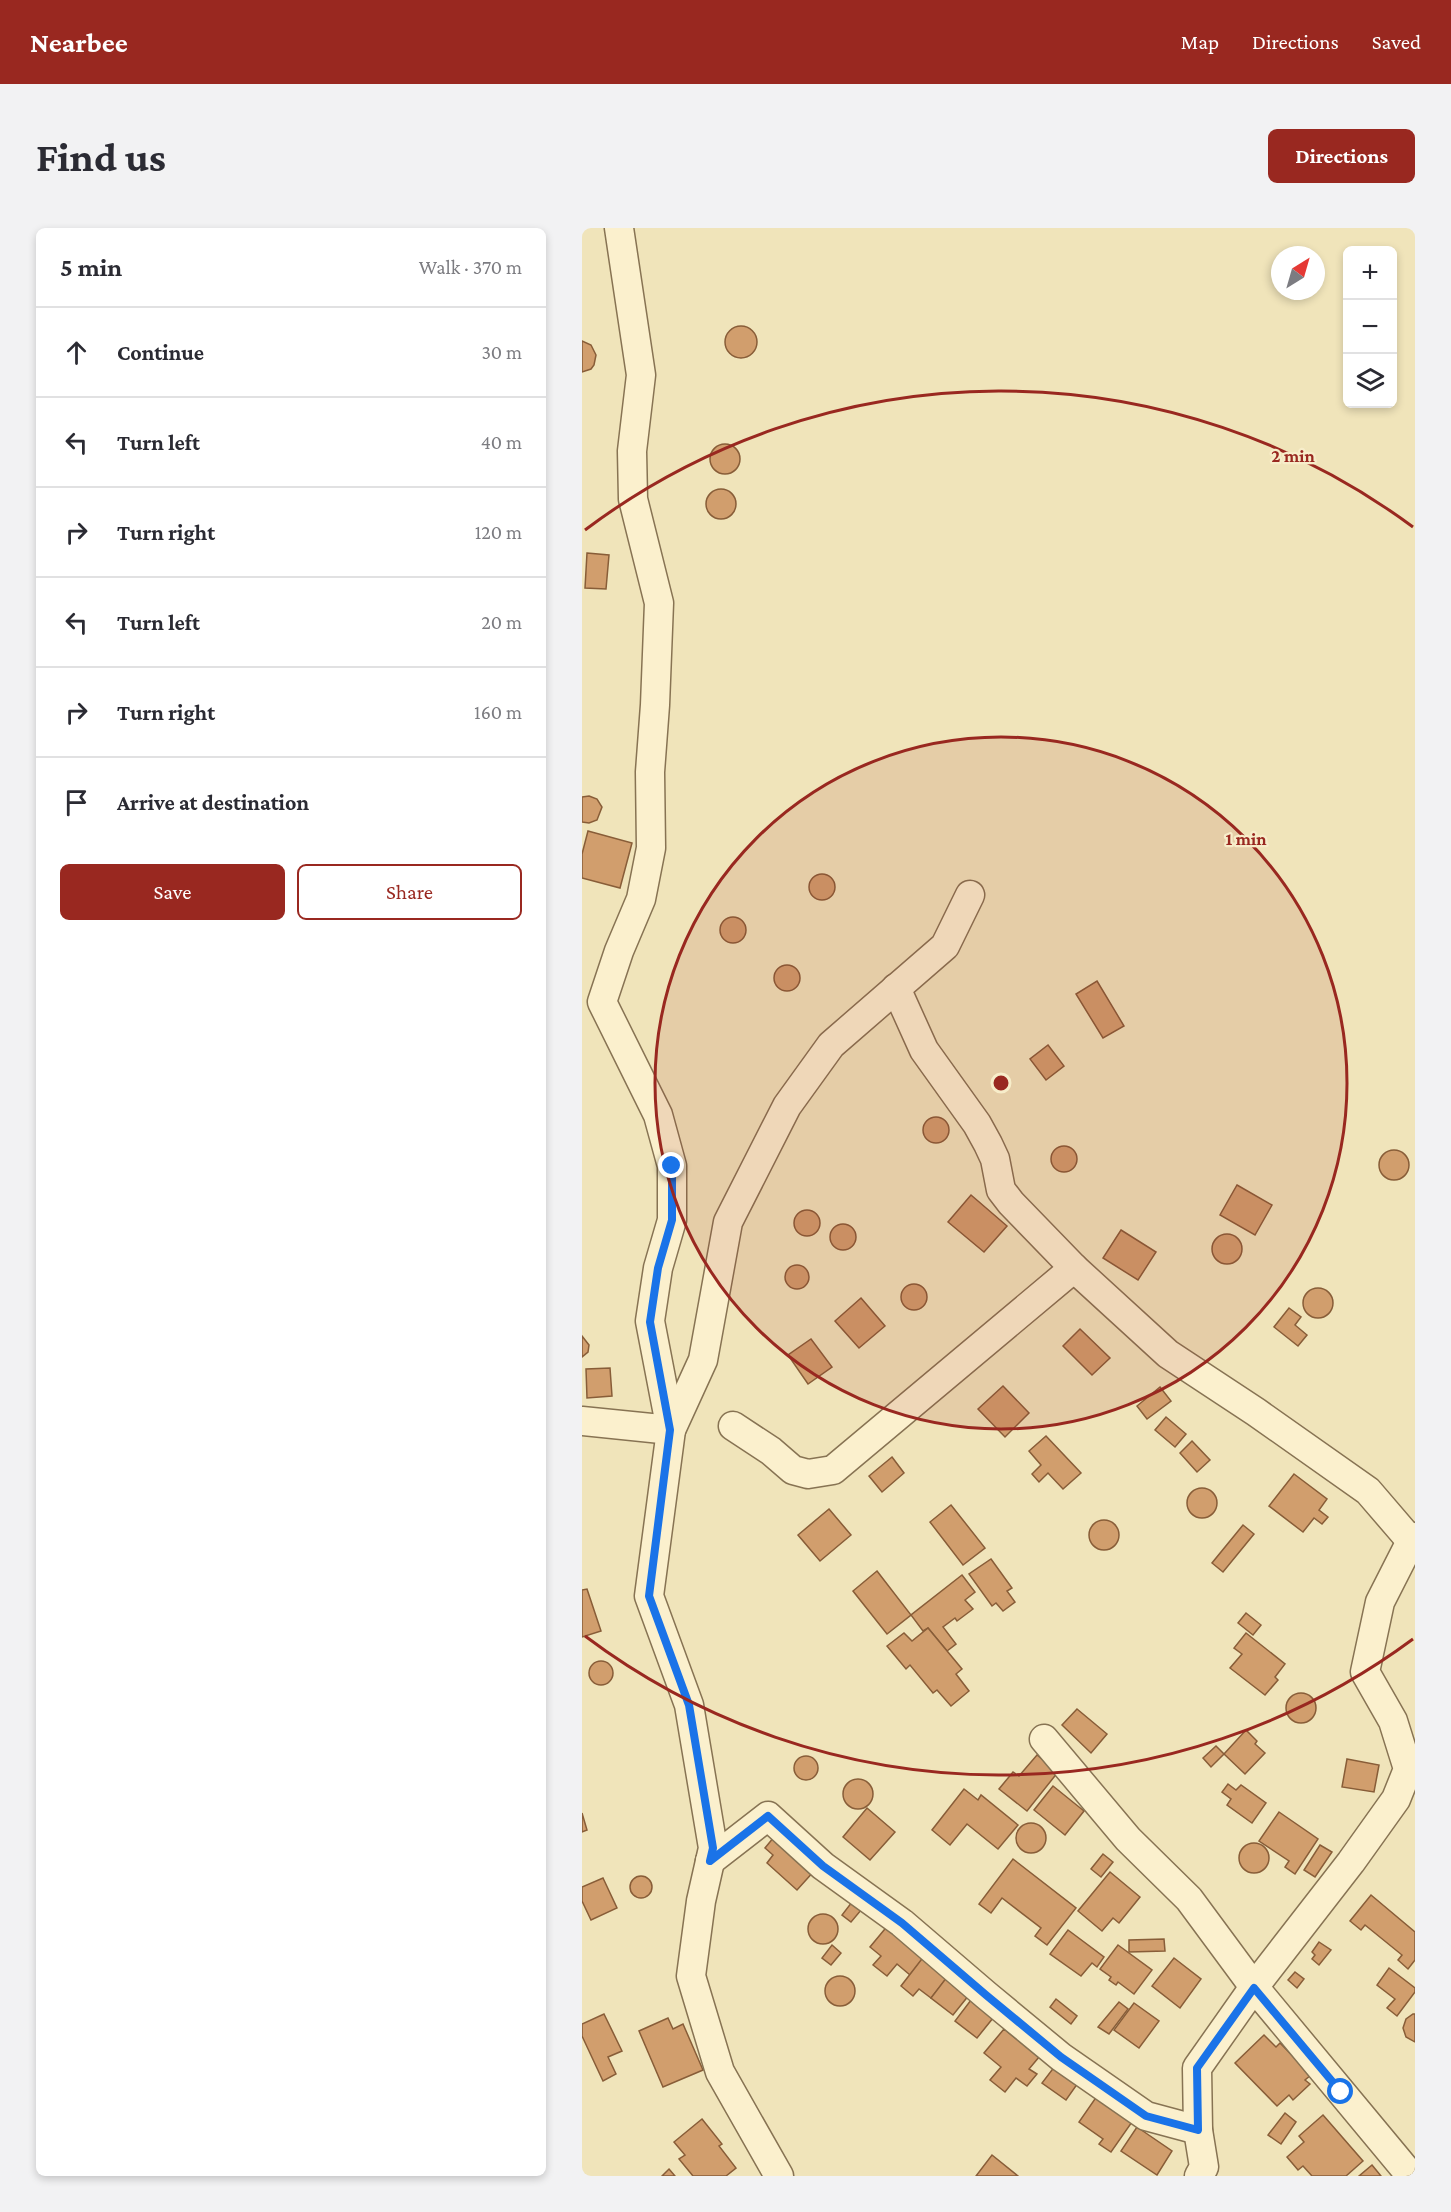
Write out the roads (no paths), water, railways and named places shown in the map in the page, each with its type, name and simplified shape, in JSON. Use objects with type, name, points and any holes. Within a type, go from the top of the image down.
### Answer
[{"type":"street","points":[[619,228],[641,375],[632,451],[633,499],[658,603],[655,705],[650,772],[651,848],[641,899],[620,951],[592,996],[658,1115],[672,1166],[672,1220],[658,1268],[650,1322],[670,1430],[649,1596],[689,1705],[713,1848],[701,1900],[692,1976],[720,2072],[779,2176]]},
{"type":"street","points":[[670,1430],[703,1360],[728,1222],[787,1106],[831,1046],[945,946],[970,895]]},
{"type":"street","points":[[896,988],[924,1050],[977,1124],[988,1144],[995,1159],[1001,1190],[1011,1203],[1074,1268],[1168,1354],[1256,1412],[1368,1491],[1413,1539],[1380,1602],[1365,1672],[1393,1721],[1412,1768],[1396,1799],[1352,1862],[1254,1988],[1197,2068],[1198,2130],[1204,2167],[1199,2176]]},
{"type":"street","points":[[733,1426],[771,1451],[793,1470],[808,1474],[833,1470],[1074,1268]]},
{"type":"street","points":[[582,1421],[670,1430]]},
{"type":"street","points":[[1044,1739],[1128,1839],[1189,1899],[1254,1988],[1411,2176]]},
{"type":"street","points":[[710,1861],[768,1816],[823,1866],[902,1923],[1061,2057],[1146,2116],[1198,2130]]}]
